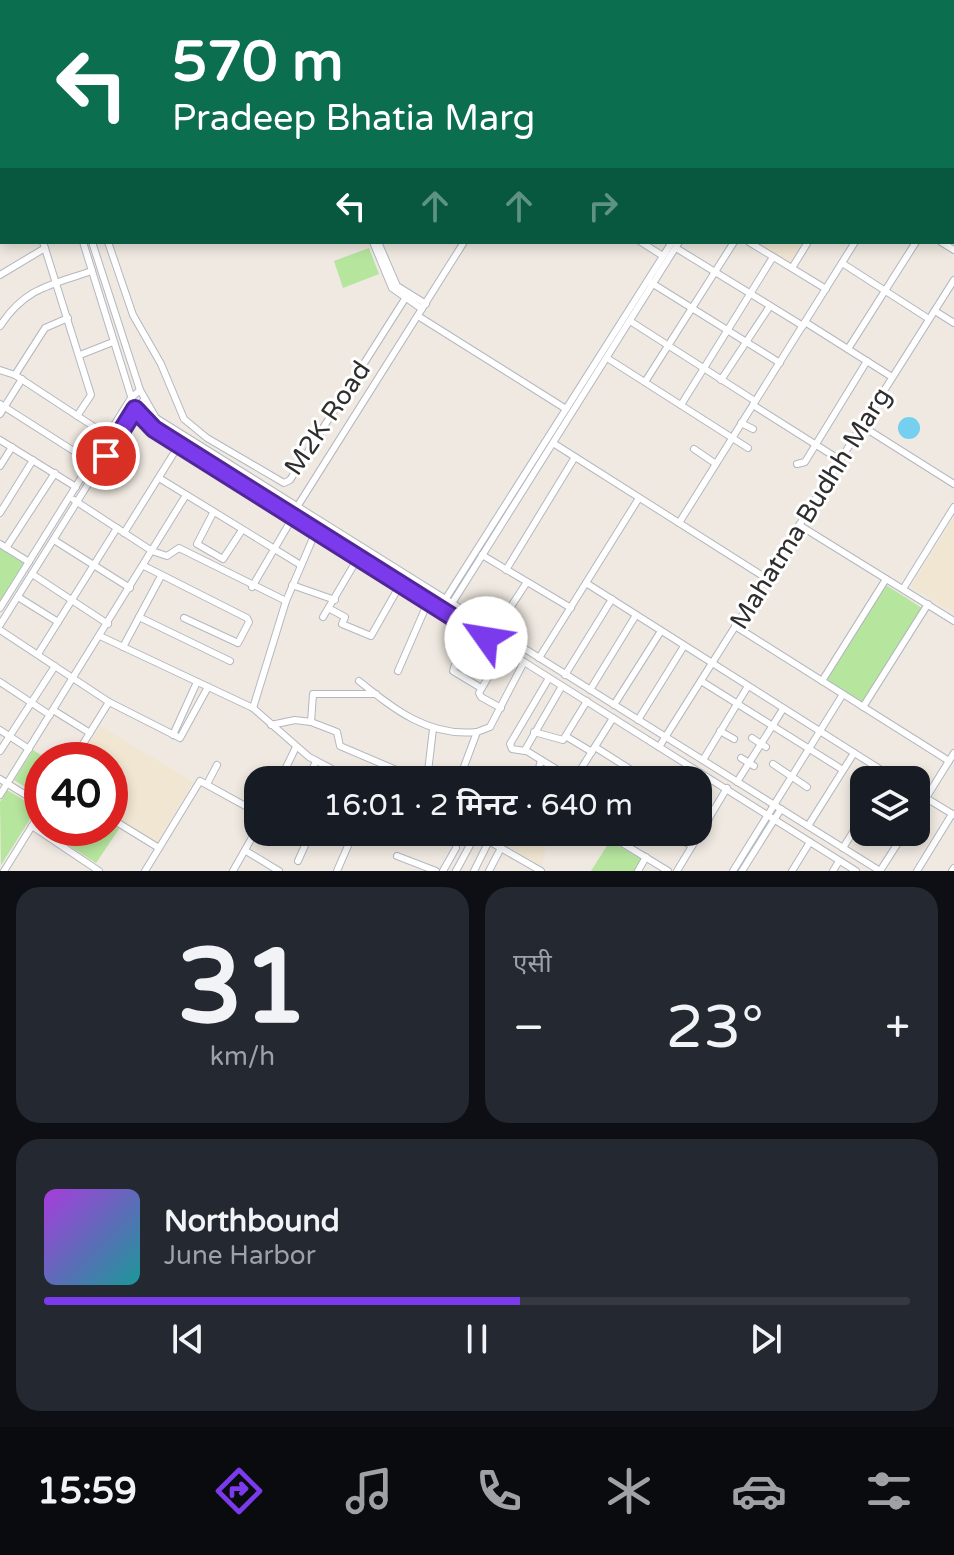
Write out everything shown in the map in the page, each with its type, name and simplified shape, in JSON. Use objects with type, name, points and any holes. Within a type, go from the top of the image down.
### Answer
[{"type":"street","points":[[84,244],[135,409],[154,429],[856,871]]},
{"type":"street","points":[[93,244],[140,390],[156,418],[880,871],[896,846]]},
{"type":"street","points":[[109,244],[137,324],[161,364],[179,409],[191,426],[184,435]]},
{"type":"street","points":[[377,244],[390,285],[566,409]]},
{"type":"street","points":[[297,507],[463,244]]},
{"type":"street","points":[[644,244],[663,256]]},
{"type":"street","points":[[442,611],[550,441],[607,358],[663,256],[676,244]]},
{"type":"street","points":[[676,244],[750,294],[892,377]]},
{"type":"street","points":[[448,602],[482,555],[566,409],[676,244]]},
{"type":"street","points":[[645,382],[733,244]]},
{"type":"street","points":[[752,244],[826,289]]},
{"type":"street","points":[[792,268],[807,244]]},
{"type":"street","points":[[679,523],[854,244]]},
{"type":"street","points":[[848,349],[915,244]]},
{"type":"street","points":[[0,275],[44,245],[91,395],[77,416]]},
{"type":"street","points":[[681,405],[773,257]]},
{"type":"street","points":[[842,263],[929,319]]},
{"type":"street","points":[[101,268],[115,268]]},
{"type":"street","points":[[0,326],[3,315],[29,292],[92,271]]},
{"type":"street","name":"Mahatma Budhh Marg","points":[[659,747],[954,280]]},
{"type":"street","points":[[650,282],[780,363]]},
{"type":"street","name":"M2K Road","points":[[191,426],[287,483],[407,296]]},
{"type":"street","points":[[721,380],[770,306]]},
{"type":"street","points":[[935,311],[954,323]]},
{"type":"street","points":[[0,414],[45,328],[68,318]]},
{"type":"street","points":[[630,321],[840,460]]},
{"type":"street","points":[[80,355],[113,342]]},
{"type":"street","points":[[607,358],[748,448]]},
{"type":"street","points":[[797,464],[805,462],[867,361]]},
{"type":"street","points":[[0,370],[18,377],[108,436]]},
{"type":"street","points":[[0,608],[131,398],[140,390]]},
{"type":"street","points":[[144,400],[135,409],[0,628],[109,702],[182,738],[208,687]]},
{"type":"street","points":[[2,406],[91,462]]},
{"type":"street","points":[[741,423],[753,429]]},
{"type":"street","points":[[862,426],[954,484]]},
{"type":"street","points":[[0,440],[76,487]]},
{"type":"street","points":[[550,441],[766,578]]},
{"type":"street","points":[[124,533],[179,445]]},
{"type":"street","points":[[0,466],[12,447]]},
{"type":"street","points":[[694,449],[716,464]]},
{"type":"street","points":[[506,570],[575,457]]},
{"type":"street","points":[[0,513],[33,460]]},
{"type":"street","points":[[29,562],[3,546],[55,473]]},
{"type":"street","points":[[159,478],[299,564]]},
{"type":"street","points":[[33,742],[186,495]]},
{"type":"street","points":[[69,497],[152,551],[167,556],[179,548],[252,587],[286,601]]},
{"type":"street","points":[[539,658],[639,498]]},
{"type":"street","points":[[903,589],[954,507]]},
{"type":"street","points":[[213,513],[197,544],[223,559],[242,530]]},
{"type":"street","points":[[252,587],[293,517]]},
{"type":"street","points":[[799,525],[954,621]]},
{"type":"street","points":[[38,654],[117,528]]},
{"type":"street","points":[[253,708],[299,564],[316,531]]},
{"type":"street","points":[[54,540],[130,588]]},
{"type":"street","points":[[482,555],[571,608]]},
{"type":"street","points":[[323,617],[358,558]]},
{"type":"street","points":[[144,566],[247,618],[249,622],[238,643],[184,618]]},
{"type":"street","points":[[32,574],[108,624]]},
{"type":"street","points":[[123,647],[161,576]]},
{"type":"street","points":[[822,681],[886,579]]},
{"type":"street","points":[[495,631],[527,582]]},
{"type":"street","points":[[586,583],[872,766]]},
{"type":"street","points":[[292,585],[335,600]]},
{"type":"street","points":[[330,609],[345,617],[342,624],[371,636],[400,585]]},
{"type":"street","points":[[18,597],[58,622]]},
{"type":"street","points":[[565,675],[612,599]]},
{"type":"street","points":[[398,671],[428,602]]},
{"type":"street","points":[[863,707],[928,604]]},
{"type":"street","points":[[590,690],[636,615]]},
{"type":"street","points":[[139,617],[230,661]]},
{"type":"street","points":[[735,626],[949,761]]},
{"type":"street","points":[[468,627],[453,671],[481,688]]},
{"type":"street","points":[[614,705],[661,631]]},
{"type":"street","points":[[100,636],[253,708],[296,747],[326,766]]},
{"type":"street","points":[[638,720],[684,646]]},
{"type":"street","points":[[501,708],[481,697],[481,688],[504,650]]},
{"type":"street","points":[[359,681],[404,716],[433,729],[477,732],[490,727],[524,662]]},
{"type":"street","points":[[0,751],[55,666]]},
{"type":"street","points":[[549,678],[510,744],[512,749],[525,751],[552,766]]},
{"type":"street","points":[[701,681],[843,770]]},
{"type":"street","points":[[0,682],[31,703],[90,733]]},
{"type":"street","points":[[173,735],[197,682]]},
{"type":"street","points":[[525,751],[562,686]]},
{"type":"street","points":[[703,760],[748,686]]},
{"type":"street","points":[[311,722],[313,694],[376,694]]},
{"type":"street","points":[[733,871],[772,803],[843,694]]},
{"type":"street","points":[[534,732],[559,741],[567,737],[587,701]]},
{"type":"street","points":[[84,742],[109,702]]},
{"type":"street","points":[[737,782],[764,746],[771,726],[783,709]]},
{"type":"street","points":[[583,766],[613,718]]},
{"type":"street","points":[[270,725],[295,720],[311,722],[337,732],[340,746],[387,766]]},
{"type":"street","points":[[429,766],[433,729]]},
{"type":"street","points":[[0,730],[24,746]]},
{"type":"street","points":[[720,731],[734,739]]},
{"type":"street","points":[[464,766],[477,732]]},
{"type":"street","points":[[567,737],[622,766]]},
{"type":"street","points":[[752,738],[764,746]]},
{"type":"street","points":[[287,766],[296,747]]},
{"type":"street","points":[[808,826],[854,753]]},
{"type":"street","points":[[930,792],[954,753]]},
{"type":"street","points":[[0,795],[24,757]]},
{"type":"street","points":[[741,758],[751,764]]},
{"type":"street","points":[[540,766],[541,760]]},
{"type":"street","points":[[314,766],[316,761]]},
{"type":"street","points":[[773,764],[807,787]]},
{"type":"street","points":[[207,784],[217,765]]},
{"type":"street","points":[[0,779],[24,795]]},
{"type":"street","points":[[145,871],[200,781],[244,805]]},
{"type":"street","points":[[712,814],[727,788]]},
{"type":"street","points":[[917,871],[953,815],[930,801]]},
{"type":"street","points":[[742,871],[781,809]]},
{"type":"street","points":[[128,829],[159,848]]},
{"type":"street","points":[[843,848],[850,837]]},
{"type":"street","points":[[4,871],[24,839]]},
{"type":"street","points":[[792,871],[810,842]]},
{"type":"street","points":[[60,846],[93,870]]},
{"type":"street","points":[[233,871],[248,846]]},
{"type":"street","points":[[298,861],[305,846]]},
{"type":"street","points":[[337,871],[348,846]]},
{"type":"street","points":[[456,871],[468,846]]},
{"type":"street","points":[[474,871],[486,846]]},
{"type":"street","points":[[498,846],[538,870]]},
{"type":"street","points":[[628,846],[668,871]]},
{"type":"street","points":[[677,871],[692,846]]},
{"type":"street","points":[[443,871],[456,848]]},
{"type":"street","points":[[489,871],[501,848]]},
{"type":"street","points":[[246,851],[279,871]]},
{"type":"street","points":[[397,856],[436,871]]},
{"type":"street","points":[[638,871],[646,857]]},
{"type":"street","points":[[833,871],[839,861]]},
{"type":"shaded area","points":[[757,244],[802,244],[790,264]]},
{"type":"shaded area","points":[[954,517],[954,613],[911,587]]},
{"type":"shaded area","points":[[100,726],[127,742],[90,742]]},
{"type":"shaded area","points":[[128,743],[193,782],[157,842],[128,825]]},
{"type":"shaded area","points":[[506,846],[546,846],[542,866]]},
{"type":"green space","points":[[369,248],[379,274],[343,288],[334,261]]},
{"type":"green space","points":[[0,548],[27,564],[0,603]]},
{"type":"green space","points":[[886,585],[922,608],[862,702],[826,679]]},
{"type":"green space","points":[[24,764],[24,786],[14,780]]},
{"type":"green space","points":[[7,790],[24,800],[24,829],[1,865],[0,802]]},
{"type":"green space","points":[[70,846],[108,846],[96,863]]},
{"type":"green space","points":[[607,846],[619,846],[641,859],[634,871],[591,871]]},
{"type":"water","points":[[909,417],[917,420],[920,428],[917,436],[909,439],[901,436],[898,428],[901,420]]},
{"type":"route","points":[[106,456],[135,409],[154,429],[486,638]]}]
